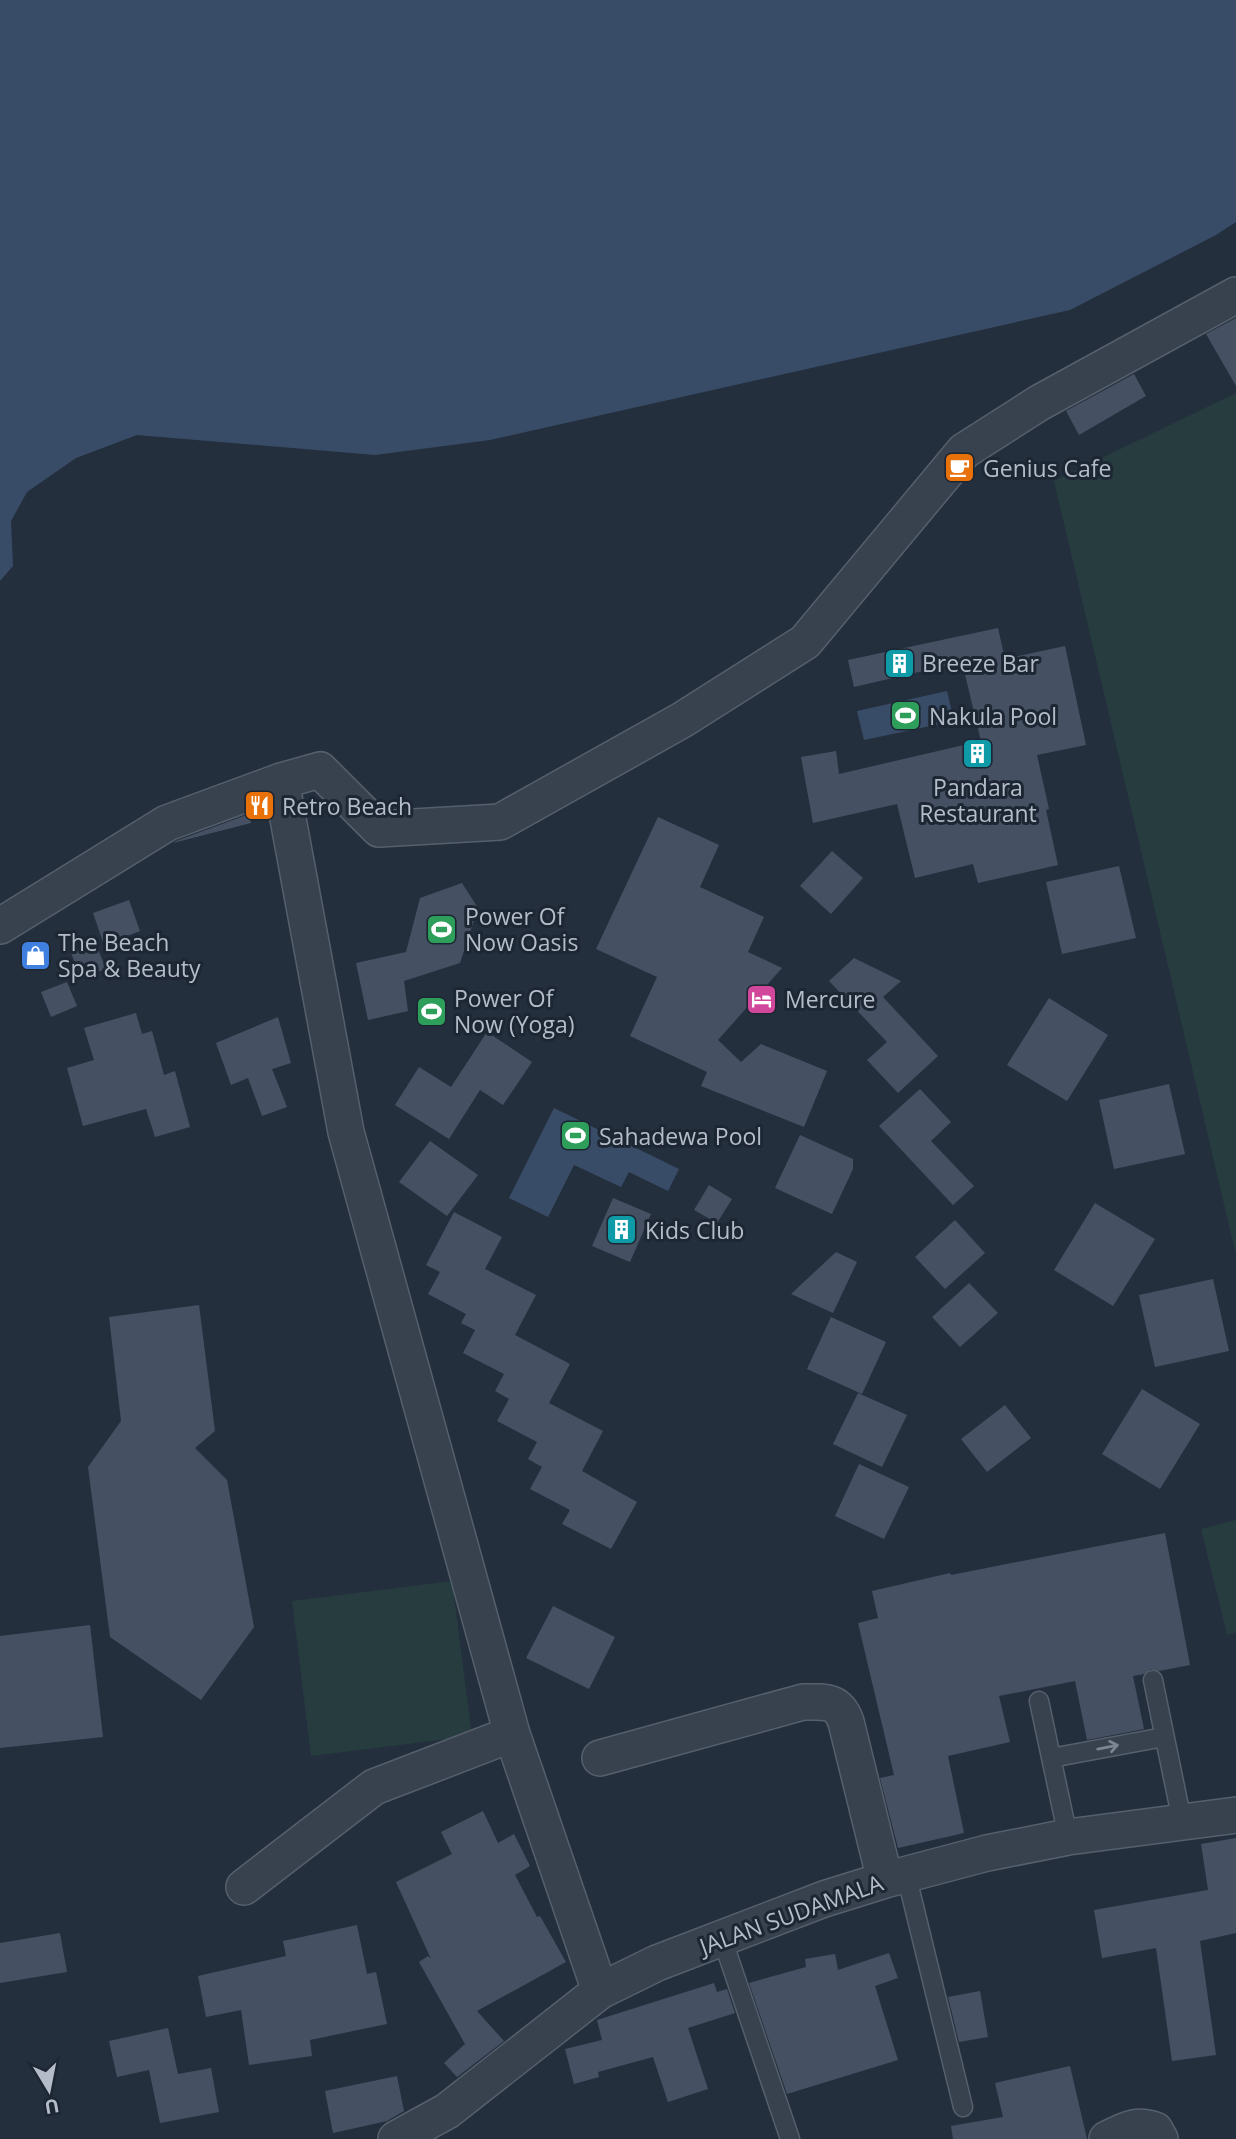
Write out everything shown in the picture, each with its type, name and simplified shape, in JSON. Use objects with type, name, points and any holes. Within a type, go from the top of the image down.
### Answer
[{"type":"street","points":[[0,926],[167,823],[281,781],[320,770],[379,829],[500,822],[682,720],[805,642],[964,451],[1039,403],[1236,295]]},
{"type":"street","points":[[281,781],[346,1132],[512,1734],[600,1991]]},
{"type":"street","points":[[600,1758],[803,1702],[827,1702],[843,1712],[895,1877]]},
{"type":"street","points":[[244,1887],[374,1787],[512,1734]]},
{"type":"street","name":"JALAN SUDAMALA","points":[[397,2139],[447,2111],[600,1991],[657,1963],[824,1899],[987,1853],[1068,1837],[1236,1815]]},
{"type":"street","points":[[1107,2139],[1132,2127],[1143,2126],[1155,2130],[1160,2139]]},
{"type":"lane","points":[[1153,1680],[1182,1821]]},
{"type":"lane","points":[[1039,1700],[1068,1837]]},
{"type":"lane","points":[[1051,1758],[1164,1737]]},
{"type":"lane","points":[[895,1877],[963,2108]]},
{"type":"lane","points":[[722,1938],[790,2139]]},
{"type":"green space","points":[[1236,393],[1236,1255],[1054,481]]},
{"type":"green space","points":[[1236,1520],[1236,1632],[1227,1635],[1201,1529]]},
{"type":"green space","points":[[452,1581],[472,1736],[311,1756],[292,1601]]},
{"type":"water","points":[[0,0],[1236,0],[1236,222],[1216,235],[1070,310],[490,440],[375,455],[137,435],[76,458],[27,492],[11,521],[13,566],[0,581]]},
{"type":"water","name":"Nakula Pool","points":[[947,691],[954,721],[864,740],[857,711]]},
{"type":"water","name":"Sahadewa Pool","points":[[554,1108],[679,1169],[668,1191],[629,1172],[621,1187],[574,1165],[548,1217],[509,1198]]},
{"type":"building","points":[[1236,318],[1236,386],[1206,334]]},
{"type":"building","points":[[1134,374],[1146,396],[1079,435],[1066,411]]},
{"type":"building","points":[[998,628],[1005,659],[1065,646],[1086,745],[1037,755],[1058,865],[978,883],[973,864],[915,878],[897,804],[813,823],[801,757],[836,751],[839,774],[981,741],[962,662],[854,687],[848,660]]},
{"type":"building","points":[[249,814],[251,823],[173,843],[176,841]]},
{"type":"building","points":[[658,817],[719,845],[700,887],[764,917],[748,952],[782,968],[718,1040],[741,1062],[761,1044],[827,1071],[804,1127],[701,1086],[707,1072],[630,1036],[657,977],[596,949]]},
{"type":"building","points":[[832,851],[863,878],[831,914],[800,886]]},
{"type":"building","points":[[1119,866],[1136,938],[1062,954],[1046,882]]},
{"type":"building","points":[[462,883],[478,908],[460,963],[404,981],[408,1011],[368,1020],[356,963],[406,952],[420,898]]},
{"type":"building","points":[[129,900],[140,931],[104,945],[93,913]]},
{"type":"building","points":[[95,942],[106,969],[81,978],[71,953]]},
{"type":"building","points":[[854,958],[901,981],[883,997],[938,1056],[898,1093],[867,1060],[887,1042],[829,981]]},
{"type":"building","points":[[67,982],[77,1006],[51,1017],[41,992]]},
{"type":"building","points":[[1049,998],[1108,1035],[1067,1101],[1007,1065]]},
{"type":"building","points":[[136,1013],[142,1034],[152,1031],[164,1075],[175,1071],[190,1127],[155,1137],[146,1109],[83,1126],[67,1068],[94,1060],[84,1028]]},
{"type":"building","points":[[278,1017],[291,1063],[272,1069],[287,1107],[262,1116],[248,1078],[231,1085],[216,1043]]},
{"type":"building","points":[[487,1032],[532,1062],[503,1105],[480,1090],[449,1139],[395,1105],[419,1067],[451,1087]]},
{"type":"building","points":[[1169,1084],[1185,1154],[1114,1169],[1099,1100]]},
{"type":"building","points":[[920,1089],[951,1122],[931,1141],[974,1186],[953,1205],[879,1126]]},
{"type":"building","points":[[800,1135],[853,1159],[853,1169],[832,1214],[775,1188]]},
{"type":"building","points":[[430,1141],[478,1175],[447,1216],[399,1182]]},
{"type":"building","points":[[709,1185],[732,1199],[717,1223],[694,1210]]},
{"type":"building","name":"Kids Club","points":[[613,1198],[651,1214],[630,1262],[592,1246]]},
{"type":"building","points":[[1095,1203],[1155,1239],[1113,1306],[1054,1270]]},
{"type":"building","points":[[454,1212],[502,1237],[485,1269],[536,1295],[515,1335],[570,1364],[549,1403],[603,1431],[582,1471],[637,1502],[611,1549],[562,1524],[570,1510],[530,1489],[542,1467],[528,1459],[537,1442],[497,1421],[509,1399],[495,1391],[504,1374],[463,1353],[475,1330],[461,1323],[466,1314],[428,1294],[440,1272],[426,1265]]},
{"type":"building","points":[[955,1220],[985,1253],[945,1289],[915,1257]]},
{"type":"building","points":[[836,1252],[857,1262],[833,1313],[791,1294]]},
{"type":"building","points":[[1213,1279],[1229,1351],[1155,1367],[1139,1295]]},
{"type":"building","points":[[969,1283],[998,1313],[960,1347],[932,1317]]},
{"type":"building","points":[[199,1305],[215,1431],[195,1448],[227,1480],[254,1627],[201,1700],[110,1637],[88,1467],[121,1421],[109,1317]]},
{"type":"building","points":[[831,1317],[886,1342],[862,1394],[807,1369]]},
{"type":"building","points":[[1142,1389],[1200,1424],[1160,1489],[1102,1454]]},
{"type":"building","points":[[858,1393],[907,1415],[882,1467],[833,1444]]},
{"type":"building","points":[[1005,1405],[1031,1438],[987,1472],[961,1439]]},
{"type":"building","points":[[859,1464],[909,1487],[884,1539],[835,1516]]},
{"type":"building","points":[[1165,1533],[1190,1665],[1159,1671],[1151,1669],[1144,1674],[1133,1676],[1144,1729],[1087,1740],[1075,1681],[999,1696],[1010,1742],[948,1756],[964,1833],[898,1848],[880,1778],[894,1775],[858,1623],[878,1618],[872,1591],[950,1573],[951,1575]]},
{"type":"building","points":[[553,1606],[615,1637],[589,1689],[526,1658]]},
{"type":"building","points":[[90,1625],[103,1737],[0,1748],[0,1636]]},
{"type":"building","points":[[483,1811],[498,1843],[514,1834],[530,1866],[515,1875],[537,1917],[540,1916],[566,1962],[477,2011],[504,2041],[457,2077],[444,2063],[465,2044],[419,1962],[428,1956],[431,1959],[396,1882],[452,1854],[441,1832]]},
{"type":"building","points":[[1236,1838],[1236,1933],[1200,1941],[1216,2055],[1172,2061],[1156,1948],[1102,1958],[1094,1910],[1208,1890],[1201,1844]]},
{"type":"building","points":[[357,1925],[367,1974],[376,1972],[387,2024],[310,2040],[312,2056],[249,2065],[241,2010],[206,2017],[198,1976],[286,1956],[283,1941]]},
{"type":"building","points":[[60,1933],[67,1972],[0,1983],[0,1943]]},
{"type":"building","points":[[889,1953],[898,1978],[875,1986],[898,2060],[787,2094],[749,1983],[806,1967],[805,1959],[835,1954],[838,1970]]},
{"type":"building","points":[[714,1983],[717,1992],[727,1989],[735,2013],[688,2028],[708,2089],[668,2102],[653,2057],[598,2072],[599,2077],[574,2084],[565,2049],[602,2040],[597,2020]]},
{"type":"building","points":[[980,1991],[988,2037],[959,2042],[948,1997]]},
{"type":"building","points":[[168,2028],[178,2074],[211,2068],[219,2112],[160,2123],[149,2070],[117,2077],[109,2041]]},
{"type":"building","points":[[1070,2066],[1087,2139],[953,2139],[951,2126],[1003,2117],[995,2083]]},
{"type":"building","points":[[397,2076],[404,2111],[387,2121],[333,2133],[325,2091]]},
{"type":"place","name":"Genius Cafe","points":[[960,468]]},
{"type":"place","name":"Breeze Bar","points":[[899,663]]},
{"type":"place","name":"Nakula Pool","points":[[906,716]]},
{"type":"place","name":"Pandara Restaurant","points":[[978,753]]},
{"type":"place","name":"Retro Beach","points":[[259,806]]},
{"type":"place","name":"Power Of Now Oasis","points":[[442,929]]},
{"type":"place","name":"The Beach Spa & Beauty","points":[[35,955]]},
{"type":"place","name":"Mercure","points":[[762,999]]},
{"type":"place","name":"Power Of Now (Yoga)","points":[[431,1011]]},
{"type":"place","name":"Sahadewa Pool","points":[[576,1136]]},
{"type":"place","name":"Kids Club","points":[[622,1230]]}]
